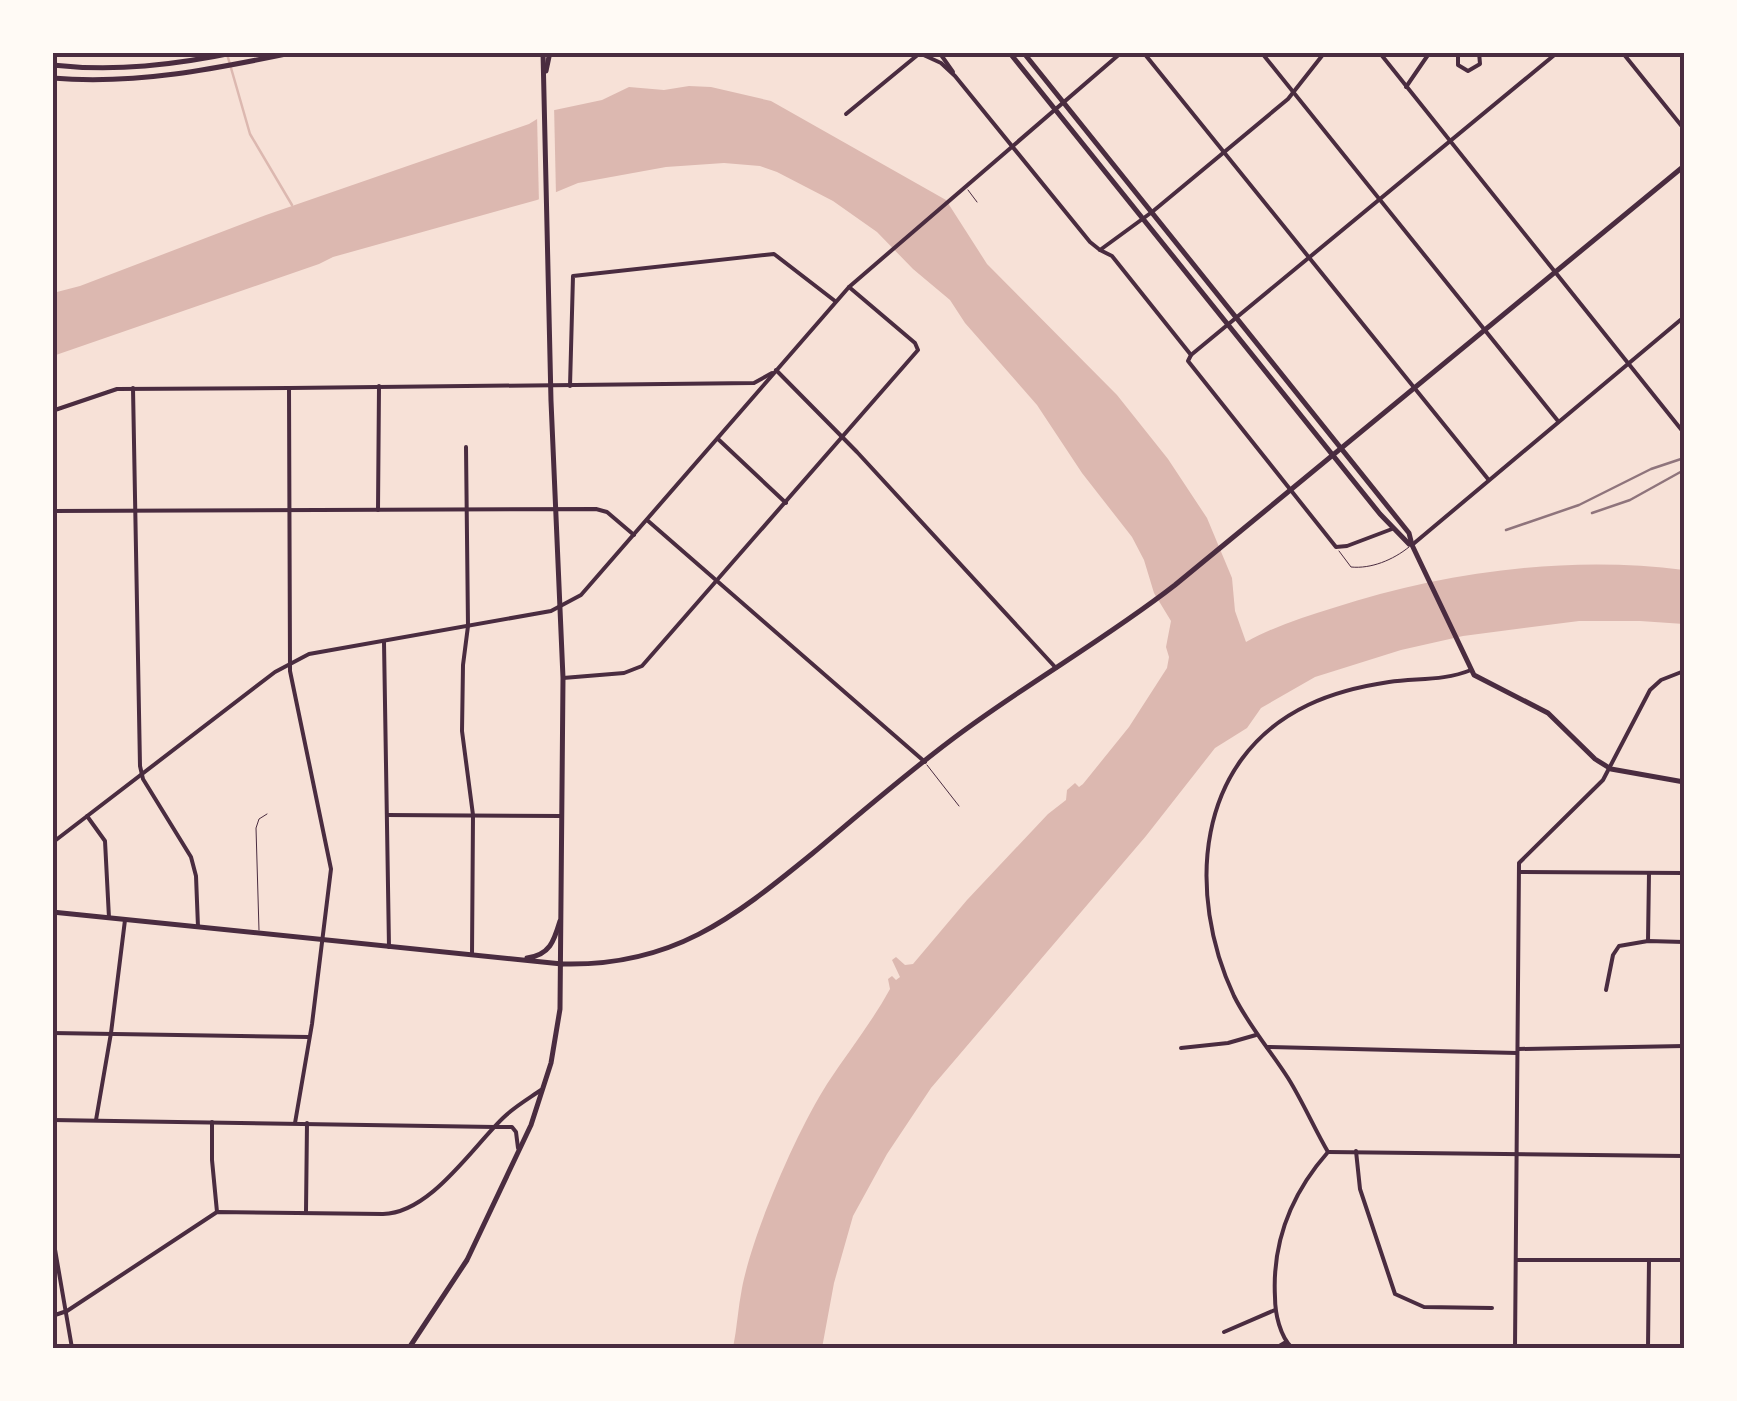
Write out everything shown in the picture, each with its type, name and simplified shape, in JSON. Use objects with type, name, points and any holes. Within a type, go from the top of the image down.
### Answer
[{"type":"main road","points":[[52,66],[130,68],[237,52]]},
{"type":"main road","points":[[52,78],[124,80],[209,71],[296,52]]},
{"type":"main road","points":[[409,1348],[467,1260],[518,1152],[545,1087],[560,1010],[562,606],[551,386],[546,52]]},
{"type":"main road","points":[[1009,52],[1392,529],[1412,545]]},
{"type":"main road","points":[[1023,52],[1409,532],[1471,670],[1480,680],[1548,713],[1595,759],[1611,769],[1684,782]]},
{"type":"main road","points":[[52,912],[562,964],[601,963],[676,946],[738,914],[974,723],[1138,613],[1684,166]]},
{"type":"main road","points":[[516,959],[548,950],[562,913]]},
{"type":"street","points":[[939,52],[1094,246],[1112,256],[1338,548],[1392,529]]},
{"type":"street","points":[[52,843],[290,663],[309,654],[551,611],[580,595],[849,287],[1122,52]]},
{"type":"street","points":[[1143,52],[1488,479]]},
{"type":"street","points":[[1260,52],[1558,421]]},
{"type":"street","points":[[1100,250],[1152,212],[1294,93],[1325,52]]},
{"type":"street","points":[[1379,52],[1684,433]]},
{"type":"street","points":[[1406,88],[1430,52]]},
{"type":"street","points":[[1458,52],[1458,66],[1468,71],[1480,64],[1480,52]]},
{"type":"street","points":[[1190,358],[1558,52]]},
{"type":"street","points":[[1622,52],[1684,129]]},
{"type":"street","points":[[846,114],[919,53],[941,63],[956,76]]},
{"type":"street","points":[[570,386],[572,276],[774,254],[836,301]]},
{"type":"street","points":[[563,678],[624,673],[642,666],[918,348],[849,287]]},
{"type":"street","points":[[1412,545],[1684,317]]},
{"type":"street","points":[[776,370],[1056,668]]},
{"type":"street","points":[[52,412],[98,394],[134,388],[754,383],[776,370]]},
{"type":"street","points":[[378,510],[379,386]]},
{"type":"street","points":[[134,388],[142,774],[191,858],[196,876],[198,927]]},
{"type":"street","points":[[290,388],[290,663],[330,861],[310,1037],[295,1123]]},
{"type":"street","points":[[718,439],[786,503]]},
{"type":"street","points":[[466,447],[468,626],[462,731],[473,816],[472,955]]},
{"type":"street","points":[[52,511],[557,508],[605,510],[634,534]]},
{"type":"street","points":[[647,520],[925,762]]},
{"type":"street","points":[[384,640],[389,947]]},
{"type":"street","points":[[1328,1152],[1291,1082],[1256,1035],[1223,965],[1209,910],[1210,826],[1226,783],[1265,734],[1310,704],[1372,685],[1449,678],[1471,670]]},
{"type":"street","points":[[1515,1348],[1518,863],[1611,769],[1650,690],[1661,680],[1684,672]]},
{"type":"street","points":[[387,815],[562,816]]},
{"type":"street","points":[[87,816],[104,838],[110,918]]},
{"type":"street","points":[[1518,872],[1684,873]]},
{"type":"street","points":[[1648,940],[1649,872]]},
{"type":"street","points":[[96,1120],[126,920]]},
{"type":"street","points":[[1606,990],[1613,955],[1619,946],[1648,940],[1684,942]]},
{"type":"street","points":[[52,1033],[310,1037]]},
{"type":"street","points":[[1181,1048],[1228,1043],[1256,1035]]},
{"type":"street","points":[[1267,1047],[1518,1051],[1684,1046]]},
{"type":"street","points":[[52,1316],[67,1311],[217,1212],[404,1212],[431,1192],[516,1107],[545,1087]]},
{"type":"street","points":[[52,1120],[512,1127],[518,1152]]},
{"type":"street","points":[[212,1122],[217,1212]]},
{"type":"street","points":[[306,1211],[307,1124]]},
{"type":"street","points":[[1328,1152],[1684,1156]]},
{"type":"street","points":[[1292,1348],[1286,1342],[1275,1310],[1273,1270],[1277,1241],[1298,1192],[1328,1152]]},
{"type":"street","points":[[1356,1152],[1360,1189],[1395,1294],[1424,1307],[1492,1308]]},
{"type":"street","points":[[52,1232],[72,1348]]},
{"type":"street","points":[[1516,1260],[1684,1260]]},
{"type":"street","points":[[1648,1348],[1649,1260]]},
{"type":"street","points":[[1224,1332],[1275,1310]]},
{"type":"street","points":[[1276,1348],[1286,1342]]},
{"type":"lane","points":[[966,187],[977,202]]},
{"type":"lane","points":[[1338,548],[1346,562],[1358,568],[1397,556],[1412,545]]},
{"type":"lane","points":[[925,762],[959,806]]},
{"type":"lane","points":[[258,933],[256,828],[259,819],[267,814]]},
{"type":"shaded area","points":[[689,86],[771,101],[946,200],[987,264],[1117,395],[1168,459],[1207,518],[1232,578],[1235,611],[1246,642],[1288,623],[1375,595],[1462,576],[1551,566],[1684,570],[1684,624],[1579,621],[1463,636],[1401,650],[1315,677],[1261,708],[1247,728],[1215,748],[1146,836],[931,1088],[887,1154],[853,1216],[834,1283],[822,1348],[733,1348],[742,1288],[756,1239],[802,1129],[890,989],[888,979],[900,977],[892,960],[896,957],[905,965],[913,964],[967,900],[1066,800],[1067,790],[1075,783],[1079,787],[1083,784],[1129,727],[1167,668],[1171,621],[1154,593],[1144,560],[1132,537],[1082,473],[1037,405],[965,323],[950,300],[877,232],[833,201],[777,172],[760,166],[724,163],[666,167],[578,183],[537,200],[333,257],[53,356],[53,293],[529,124],[550,111],[602,100],[629,87],[664,90]]},
{"type":"pier","points":[[554,105],[556,196],[539,204],[537,114]]},
{"type":"waterway","points":[[227,54],[250,134],[292,205]]},
{"type":"railway","points":[[1506,530],[1579,505],[1651,469],[1684,458]]},
{"type":"railway","points":[[1592,513],[1630,500],[1684,470]]}]
